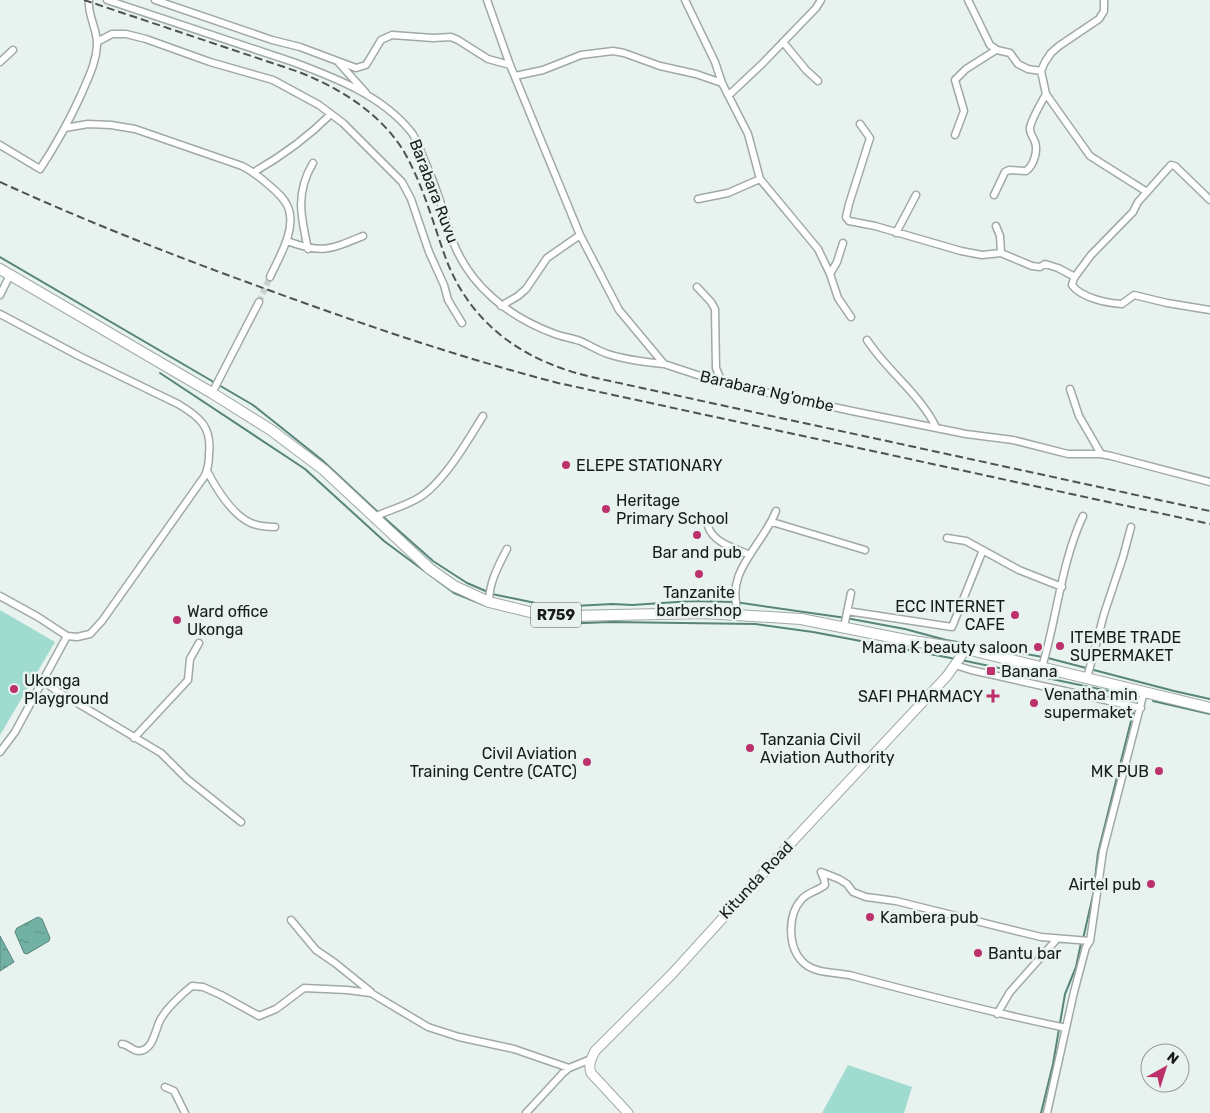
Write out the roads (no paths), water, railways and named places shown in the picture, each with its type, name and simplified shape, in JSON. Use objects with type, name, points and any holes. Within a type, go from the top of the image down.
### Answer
[{"type":"main road","name":"R759","points":[[0,269],[212,393],[296,448],[324,470],[430,569],[454,586],[490,602],[542,615],[704,613],[802,619],[906,640],[966,649],[1210,708]]},
{"type":"street","points":[[0,145],[40,169],[65,128],[92,72],[97,42],[90,15],[89,0]]},
{"type":"street","name":"Barabara Ruvu","points":[[107,0],[293,62],[322,73],[368,95],[390,110],[414,135],[437,192],[459,257],[479,286],[501,306],[546,330],[580,341],[607,354],[630,360],[664,364]]},
{"type":"street","points":[[156,0],[264,37],[300,47],[356,68],[363,66],[381,40],[392,35],[433,38],[451,37],[488,60],[510,65]]},
{"type":"street","points":[[486,0],[510,65],[580,235],[619,310],[664,364]]},
{"type":"street","points":[[686,0],[715,62],[722,83],[748,134],[760,180],[814,244],[830,274],[838,298],[851,317]]},
{"type":"street","points":[[729,95],[784,42],[816,8],[821,0]]},
{"type":"street","points":[[968,0],[990,45],[996,50],[1010,53],[1018,64],[1028,69],[1041,71]]},
{"type":"street","points":[[1104,0],[1104,11],[1099,19],[1059,46],[1051,54],[1041,71],[1046,94],[1090,156],[1147,192]]},
{"type":"street","points":[[97,42],[112,34],[146,38],[210,62],[285,85],[343,123],[402,182],[429,252],[444,284],[448,300],[462,323]]},
{"type":"street","points":[[784,42],[806,70],[818,81]]},
{"type":"street","points":[[0,62],[13,50]]},
{"type":"street","points":[[955,135],[964,110],[954,80],[966,69],[996,50]]},
{"type":"street","points":[[515,76],[543,70],[581,55],[613,51],[722,83]]},
{"type":"street","points":[[339,62],[368,95]]},
{"type":"street","points":[[994,195],[1006,172],[1009,170],[1026,171],[1031,166],[1036,150],[1035,142],[1030,133],[1030,126],[1046,94]]},
{"type":"street","points":[[254,172],[306,137],[331,114]]},
{"type":"street","points":[[65,128],[88,124],[135,129],[242,166],[254,172],[281,196],[288,207],[290,222],[287,241],[270,277]]},
{"type":"street","points":[[860,124],[870,138],[846,217],[849,221],[875,226],[896,234],[982,255],[1001,253],[1032,266],[1040,267],[1045,264],[1075,277]]},
{"type":"street","points":[[308,249],[303,227],[301,195],[306,176],[313,163]]},
{"type":"street","points":[[1210,200],[1171,164],[1138,202],[1132,212],[1091,255],[1075,277],[1072,285],[1075,289],[1094,299],[1107,303],[1122,304],[1134,295],[1210,310]]},
{"type":"street","points":[[698,199],[728,193],[760,180]]},
{"type":"street","points":[[896,234],[916,195]]},
{"type":"street","points":[[996,226],[1000,236],[1001,253]]},
{"type":"street","points":[[501,306],[526,289],[547,258],[580,235]]},
{"type":"street","points":[[287,241],[308,249],[325,249],[363,236]]},
{"type":"street","points":[[830,274],[837,262],[843,243]]},
{"type":"street","points":[[0,296],[10,275]]},
{"type":"street","points":[[697,287],[715,309],[716,368],[722,383]]},
{"type":"street","points":[[212,393],[259,302]]},
{"type":"street","points":[[0,314],[178,404],[188,410],[206,427],[210,440],[207,471],[193,494],[102,621],[90,634],[77,637],[67,636],[38,616],[0,596]]},
{"type":"street","points":[[867,340],[894,374],[920,401],[936,427]]},
{"type":"street","name":"Barabara Ng'ombe","points":[[664,364],[722,383],[966,434],[1013,440],[1068,454],[1101,454],[1210,482]]},
{"type":"street","points":[[1070,389],[1079,416],[1101,454]]},
{"type":"street","points":[[374,517],[414,500],[429,491],[454,460],[484,416]]},
{"type":"street","points":[[207,471],[218,491],[243,518],[253,524],[275,527]]},
{"type":"street","points":[[739,614],[735,602],[736,581],[750,555],[772,522],[776,512]]},
{"type":"street","points":[[1042,667],[1072,542],[1082,516]]},
{"type":"street","points":[[772,522],[865,550]]},
{"type":"street","points":[[708,526],[710,533],[716,539],[750,555]]},
{"type":"street","points":[[1087,678],[1104,614],[1131,527]]},
{"type":"street","points":[[947,538],[966,541],[1018,570],[1062,587]]},
{"type":"street","points":[[490,602],[489,593],[496,571],[507,549]]},
{"type":"street","points":[[847,611],[952,627],[983,550]]},
{"type":"street","points":[[844,627],[851,593]]},
{"type":"street","points":[[0,752],[15,732],[67,636]]},
{"type":"street","points":[[134,738],[188,680],[190,659],[199,643]]},
{"type":"street","name":"Kitunda Road","points":[[591,1059],[596,1051],[672,974],[946,676],[966,649]]},
{"type":"street","points":[[956,664],[971,670],[1141,708]]},
{"type":"street","points":[[43,681],[168,758],[187,779],[241,822]]},
{"type":"street","points":[[1047,1113],[1086,947],[1090,941],[1110,820],[1144,692]]},
{"type":"street","points":[[1066,1028],[997,1014],[845,974],[815,969],[805,964],[797,953],[790,931],[798,904],[804,897],[824,885],[821,872],[848,884],[853,892],[866,897],[896,901],[1042,937],[1090,941]]},
{"type":"street","points":[[291,920],[316,950],[371,993],[428,1027],[459,1037],[514,1049],[569,1068]]},
{"type":"street","points":[[997,1014],[1010,992],[1057,939]]},
{"type":"street","points":[[122,1044],[141,1051],[151,1044],[160,1018],[192,986],[203,987],[221,995],[259,1016],[276,1009],[304,988],[371,993]]},
{"type":"street","points":[[526,1113],[569,1068],[591,1059]]},
{"type":"street","points":[[591,1059],[589,1068],[591,1074],[628,1113]]},
{"type":"street","points":[[165,1087],[174,1091],[185,1113]]},
{"type":"water","points":[[38,917],[42,919],[50,938],[49,941],[27,954],[24,953],[15,932],[17,928]]},
{"type":"water","points":[[0,936],[14,962],[0,971]]},
{"type":"waterway","points":[[0,257],[253,405],[322,460],[433,561],[467,583],[488,592]]},
{"type":"waterway","points":[[160,373],[305,469],[384,541],[454,593],[484,605]]},
{"type":"waterway","points":[[492,594],[555,607],[692,601],[735,602],[846,618],[905,629],[946,640],[1043,657]]},
{"type":"waterway","points":[[542,620],[559,624],[610,622],[755,624],[813,632],[956,659]]},
{"type":"waterway","points":[[1048,658],[1210,699]]},
{"type":"waterway","points":[[961,660],[1137,697],[1135,705]]},
{"type":"waterway","points":[[1153,701],[1210,714]]},
{"type":"waterway","points":[[1083,939],[1093,895],[1098,853],[1134,709]]},
{"type":"waterway","points":[[1041,1113],[1053,1064],[1065,994],[1076,967],[1081,943]]},
{"type":"tunnel","points":[[259,302],[270,277]]},
{"type":"railway","points":[[84,0],[299,72],[343,94],[370,113],[393,136],[410,163],[422,190],[446,259],[457,283],[471,304],[487,323],[505,338],[525,352],[547,363],[596,378],[1210,511]]},
{"type":"railway","points":[[0,182],[125,236],[252,284],[404,337],[519,373],[1210,524]]},
{"type":"place","name":"ELEPE STATIONARY","points":[[566,465]]},
{"type":"place","name":"Heritage Primary School","points":[[606,509]]},
{"type":"place","name":"Bar and pub","points":[[697,535]]},
{"type":"place","name":"Tanzanite barbershop","points":[[699,574]]},
{"type":"place","name":"ECC INTERNET CAFE","points":[[1015,615]]},
{"type":"place","name":"Ward office Ukonga","points":[[177,620]]},
{"type":"place","name":"ITEMBE TRADE SUPERMAKET","points":[[1060,646]]},
{"type":"place","name":"Mama K beauty saloon","points":[[1038,647]]},
{"type":"place","name":"Banana","points":[[991,671]]},
{"type":"place","name":"Ukonga Playground","points":[[14,689]]},
{"type":"place","name":"SAFI PHARMACY","points":[[993,696]]},
{"type":"place","name":"Venatha min supermaket","points":[[1034,703]]},
{"type":"place","name":"Tanzania Civil Aviation Authority","points":[[750,748]]},
{"type":"place","name":"Civil Aviation Training Centre (CATC)","points":[[587,762]]},
{"type":"place","name":"MK PUB","points":[[1159,771]]},
{"type":"place","name":"Airtel pub","points":[[1151,884]]},
{"type":"place","name":"Kambera pub","points":[[870,917]]},
{"type":"place","name":"Bantu bar","points":[[978,953]]}]
